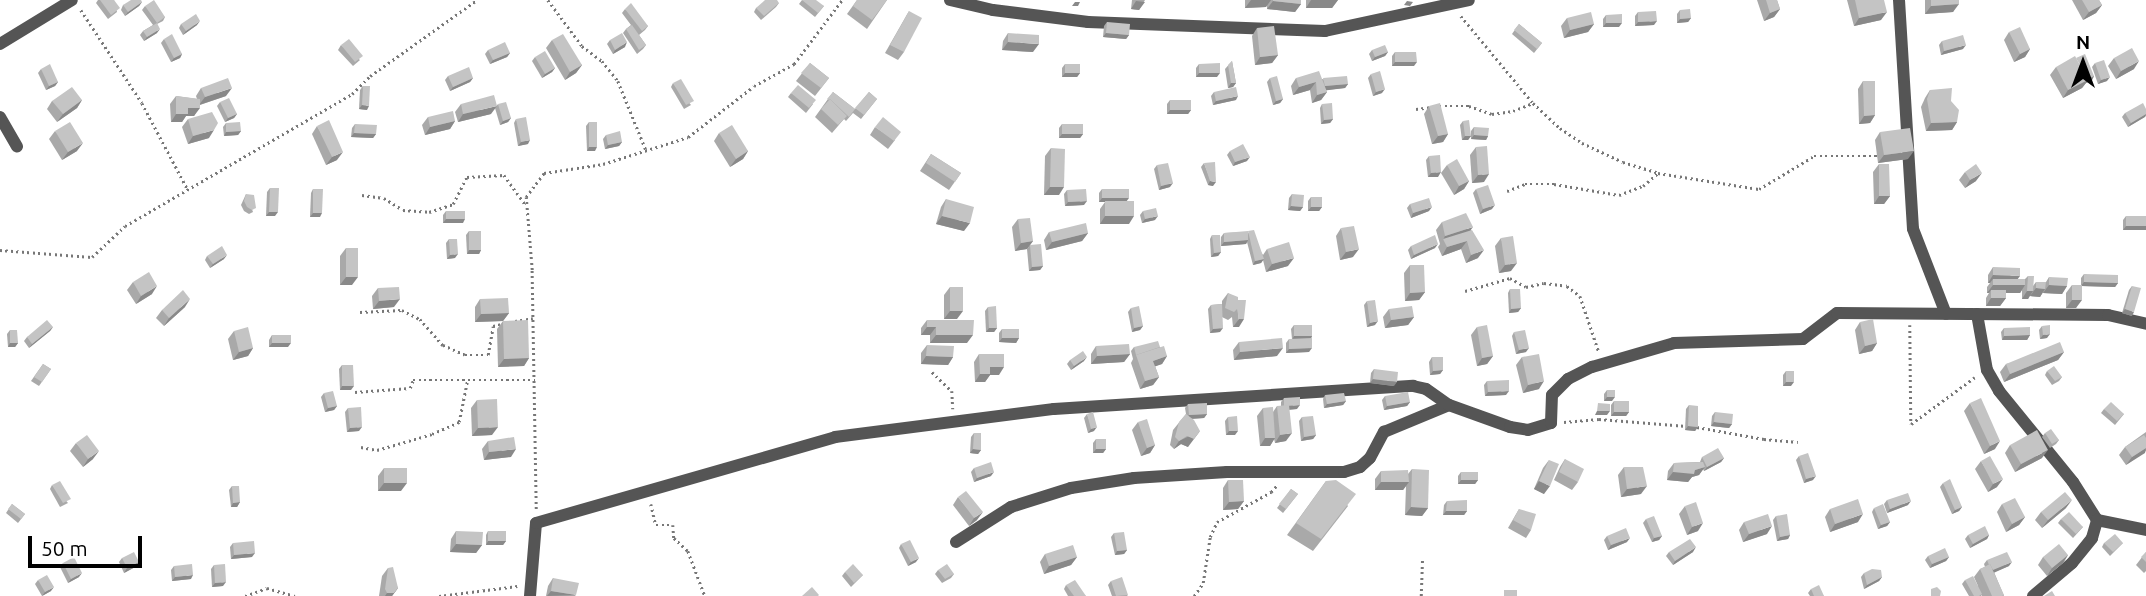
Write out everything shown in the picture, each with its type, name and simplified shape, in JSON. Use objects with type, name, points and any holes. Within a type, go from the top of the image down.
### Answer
[{"type":"street","points":[[950,0],[993,10],[1088,22],[1325,31],[1469,0]]},
{"type":"street","points":[[1899,0],[1913,229],[1946,314]]},
{"type":"street","points":[[0,44],[76,4]]},
{"type":"street","points":[[0,117],[17,146]]},
{"type":"street","points":[[530,590],[536,523],[835,437],[1054,409],[1413,386],[1426,389],[1448,405],[1528,430],[1550,423],[1552,396],[1568,379],[1607,363],[1674,343],[1803,339],[1837,313],[2108,315],[2146,324]]},
{"type":"street","points":[[1977,314],[1987,370],[1999,391],[2073,482],[2097,520],[2146,530]]},
{"type":"street","points":[[956,542],[1011,507],[1071,488],[1134,478],[1344,472],[1360,467],[1370,458],[1384,432],[1448,405]]},
{"type":"street","points":[[2033,596],[2072,564],[2092,538],[2097,520]]},
{"type":"path","points":[[0,250],[92,257],[125,226],[352,94],[370,76],[477,0]]},
{"type":"path","points":[[548,0],[582,46],[602,61],[618,81],[646,150]]},
{"type":"path","points":[[536,523],[535,380],[526,197],[544,173],[603,164],[688,137],[754,86],[794,64],[842,0]]},
{"type":"path","points":[[1450,2],[1534,103],[1560,128],[1582,143],[1623,162],[1658,173],[1759,189],[1814,156],[1883,156]]},
{"type":"path","points":[[76,4],[142,103],[187,190]]},
{"type":"path","points":[[1416,109],[1469,106],[1492,114],[1513,111],[1534,103]]},
{"type":"path","points":[[1507,191],[1525,184],[1554,184],[1619,195],[1643,186],[1658,173]]},
{"type":"path","points":[[362,195],[384,198],[404,210],[429,212],[453,204],[467,177],[504,175],[526,206]]},
{"type":"path","points":[[1465,291],[1510,278],[1526,287],[1544,283],[1567,286],[1580,296],[1599,351],[1607,363]]},
{"type":"path","points":[[360,312],[402,310],[420,319],[443,345],[465,355],[488,355],[493,326],[533,317]]},
{"type":"path","points":[[1911,314],[1911,424],[1960,386],[1987,370]]},
{"type":"path","points":[[932,372],[952,391],[957,420]]},
{"type":"path","points":[[355,392],[410,388],[413,380],[535,380]]},
{"type":"path","points":[[361,447],[377,450],[432,434],[459,422],[467,382]]},
{"type":"path","points":[[1550,423],[1599,419],[1683,425],[1798,442]]},
{"type":"path","points":[[1194,596],[1203,583],[1210,537],[1217,522],[1271,492],[1289,472]]},
{"type":"path","points":[[648,491],[656,525],[673,526],[674,538],[688,551],[705,596]]},
{"type":"path","points":[[1421,596],[1422,559]]},
{"type":"path","points":[[245,596],[267,589],[295,596]]},
{"type":"path","points":[[439,596],[530,590]]},
{"type":"building","points":[[100,0],[114,0],[120,8],[111,15]]},
{"type":"building","points":[[131,0],[142,2],[128,12],[123,5]]},
{"type":"building","points":[[154,0],[165,17],[157,23],[145,6]]},
{"type":"building","points":[[765,0],[777,0],[779,3],[764,16],[756,8]]},
{"type":"building","points":[[802,0],[816,0],[824,6],[818,13]]},
{"type":"building","points":[[857,0],[887,0],[872,20],[853,6]]},
{"type":"building","points":[[1301,0],[1301,4],[1273,1]]},
{"type":"building","points":[[1766,0],[1777,0],[1780,9],[1770,13]]},
{"type":"building","points":[[1855,0],[1884,0],[1887,12],[1859,18]]},
{"type":"building","points":[[1931,0],[1959,0],[1959,4],[1931,6]]},
{"type":"building","points":[[2082,0],[2099,0],[2102,5],[2089,12]]},
{"type":"building","points":[[631,3],[648,26],[642,31],[625,9]]},
{"type":"building","points":[[1690,9],[1691,18],[1680,19],[1680,10]]},
{"type":"building","points":[[909,11],[922,18],[904,52],[890,45]]},
{"type":"building","points":[[1656,11],[1657,21],[1638,22],[1638,12]]},
{"type":"building","points":[[1591,12],[1594,24],[1570,30],[1567,18]]},
{"type":"building","points":[[196,14],[200,21],[186,31],[181,24]]},
{"type":"building","points":[[1622,14],[1622,23],[1606,23],[1606,15]]},
{"type":"building","points":[[1107,22],[1130,24],[1129,35],[1106,33]]},
{"type":"building","points":[[157,23],[160,29],[147,37],[143,31]]},
{"type":"building","points":[[1519,24],[1542,43],[1537,49],[1514,30]]},
{"type":"building","points":[[632,25],[646,45],[639,50],[626,29]]},
{"type":"building","points":[[1274,26],[1278,55],[1260,57],[1257,28]]},
{"type":"building","points":[[2020,27],[2030,49],[2020,54],[2009,32]]},
{"type":"building","points":[[622,33],[627,42],[615,50],[610,40]]},
{"type":"building","points":[[1008,33],[1039,35],[1039,44],[1008,42]]},
{"type":"building","points":[[172,34],[182,54],[174,58],[164,39]]},
{"type":"building","points":[[563,34],[582,65],[570,72],[552,40]]},
{"type":"building","points":[[1963,35],[1966,45],[1944,51],[1942,41]]},
{"type":"building","points":[[349,39],[363,56],[355,62],[341,45]]},
{"type":"building","points":[[505,42],[510,53],[493,60],[488,50]]},
{"type":"building","points":[[1385,45],[1388,52],[1375,57],[1372,50]]},
{"type":"building","points":[[2132,48],[2139,61],[2121,71],[2114,58]]},
{"type":"building","points":[[545,51],[555,68],[545,74],[535,57]]},
{"type":"building","points":[[1395,52],[1416,52],[1417,62],[1395,62]]},
{"type":"building","points":[[2085,54],[2094,76],[2088,79],[2076,58]]},
{"type":"building","points":[[2075,56],[2088,80],[2068,90],[2056,67]]},
{"type":"building","points":[[2104,60],[2110,77],[2101,80],[2095,63]]},
{"type":"building","points":[[1232,61],[1236,83],[1231,83],[1228,65]]},
{"type":"building","points":[[810,63],[829,78],[821,88],[801,73]]},
{"type":"building","points":[[1220,63],[1220,73],[1199,73],[1199,64]]},
{"type":"building","points":[[50,64],[58,82],[49,86],[41,69]]},
{"type":"building","points":[[1065,64],[1080,64],[1080,73],[1065,73]]},
{"type":"building","points":[[469,67],[473,78],[453,87],[448,76]]},
{"type":"building","points":[[1319,71],[1327,92],[1317,95],[1316,82],[1299,87],[1296,78]]},
{"type":"building","points":[[1380,71],[1385,89],[1376,92],[1371,74]]},
{"type":"building","points":[[1277,76],[1283,99],[1276,101],[1270,78]]},
{"type":"building","points":[[1347,76],[1348,84],[1325,86],[1323,78]]},
{"type":"building","points":[[228,78],[232,88],[205,97],[201,88]]},
{"type":"building","points":[[681,79],[694,101],[686,105],[673,83]]},
{"type":"building","points":[[1863,81],[1875,81],[1875,115],[1864,116]]},
{"type":"building","points":[[798,85],[816,100],[809,108],[791,93]]},
{"type":"building","points":[[363,86],[370,86],[369,106],[362,105]]},
{"type":"building","points":[[72,87],[82,100],[63,114],[52,101]]},
{"type":"building","points":[[1236,87],[1238,96],[1216,101],[1214,92]]},
{"type":"building","points":[[1952,88],[1951,101],[1959,110],[1957,122],[1931,123],[1927,99],[1930,90]]},
{"type":"building","points":[[833,92],[855,109],[849,117],[827,99]]},
{"type":"building","points":[[869,92],[877,99],[864,115],[855,108]]},
{"type":"building","points":[[494,95],[497,106],[463,114],[461,104]]},
{"type":"building","points":[[176,96],[200,99],[200,108],[188,108],[188,114],[176,114]]},
{"type":"building","points":[[229,98],[237,114],[228,118],[220,102]]},
{"type":"building","points":[[830,99],[847,116],[838,125],[821,109]]},
{"type":"building","points":[[1170,100],[1191,100],[1191,110],[1170,110]]},
{"type":"building","points":[[506,102],[511,118],[503,121],[498,104]]},
{"type":"building","points":[[1332,103],[1333,119],[1324,120],[1322,104]]},
{"type":"building","points":[[1440,103],[1448,134],[1438,136],[1429,106]]},
{"type":"building","points":[[2143,103],[2146,114],[2131,123],[2125,113]]},
{"type":"building","points":[[453,111],[455,121],[430,127],[428,117]]},
{"type":"building","points":[[212,112],[218,123],[214,130],[193,136],[188,119]]},
{"type":"building","points":[[526,117],[530,140],[521,142],[516,119]]},
{"type":"building","points":[[883,117],[901,132],[894,141],[875,127]]},
{"type":"building","points":[[329,120],[343,152],[332,157],[317,126]]},
{"type":"building","points":[[1469,120],[1471,136],[1465,136],[1463,121]]},
{"type":"building","points":[[70,122],[83,143],[68,152],[55,131]]},
{"type":"building","points":[[240,122],[241,131],[226,132],[226,123]]},
{"type":"building","points":[[589,122],[597,122],[597,147],[589,147]]},
{"type":"building","points":[[355,124],[377,125],[376,134],[354,133]]},
{"type":"building","points":[[1062,124],[1083,124],[1083,134],[1062,134]]},
{"type":"building","points":[[732,125],[748,151],[736,159],[719,133]]},
{"type":"building","points":[[1474,127],[1489,128],[1488,136],[1474,135]]},
{"type":"building","points":[[1910,128],[1914,151],[1884,155],[1880,132]]},
{"type":"building","points":[[620,131],[622,142],[608,145],[606,135]]},
{"type":"building","points":[[1243,144],[1250,157],[1235,162],[1230,151]]},
{"type":"building","points":[[1487,146],[1489,174],[1478,175],[1476,147]]},
{"type":"building","points":[[1051,148],[1065,149],[1064,187],[1050,187]]},
{"type":"building","points":[[931,154],[961,173],[955,182],[926,163]]},
{"type":"building","points":[[1440,155],[1441,172],[1431,173],[1429,156]]},
{"type":"building","points":[[1457,159],[1469,181],[1459,186],[1447,165]]},
{"type":"building","points":[[1215,162],[1216,182],[1210,181],[1204,163]]},
{"type":"building","points":[[1168,163],[1173,183],[1161,186],[1157,165]]},
{"type":"building","points":[[1879,164],[1889,164],[1890,196],[1879,196]]},
{"type":"building","points":[[1976,164],[1982,173],[1970,180],[1965,172]]},
{"type":"building","points":[[1488,185],[1495,205],[1483,209],[1476,189]]},
{"type":"building","points":[[270,188],[279,188],[278,212],[269,212]]},
{"type":"building","points":[[313,189],[323,189],[322,213],[313,213]]},
{"type":"building","points":[[1086,189],[1087,201],[1068,202],[1067,190]]},
{"type":"building","points":[[1102,189],[1129,189],[1129,198],[1102,198]]},
{"type":"building","points":[[246,194],[254,195],[256,208],[252,210],[247,207],[244,201]]},
{"type":"building","points":[[1292,194],[1304,195],[1303,207],[1291,206]]},
{"type":"building","points":[[1311,197],[1322,197],[1322,207],[1311,207]]},
{"type":"building","points":[[1429,198],[1432,207],[1413,213],[1410,204]]},
{"type":"building","points":[[946,199],[974,207],[970,223],[942,216]]},
{"type":"building","points":[[1105,201],[1134,201],[1134,216],[1105,216]]},
{"type":"building","points":[[1156,208],[1158,216],[1145,219],[1143,211]]},
{"type":"building","points":[[446,211],[465,211],[465,219],[446,219]]},
{"type":"building","points":[[1466,213],[1473,227],[1445,236],[1442,222]]},
{"type":"building","points":[[2126,216],[2146,216],[2146,226],[2126,226]]},
{"type":"building","points":[[1030,218],[1033,241],[1021,243],[1018,219]]},
{"type":"building","points":[[1086,223],[1088,233],[1052,242],[1049,232]]},
{"type":"building","points":[[1354,226],[1359,249],[1346,252],[1341,228]]},
{"type":"building","points":[[1254,230],[1264,259],[1255,261],[1248,231]]},
{"type":"building","points":[[1472,230],[1484,250],[1471,255],[1467,241],[1447,247],[1443,239]]},
{"type":"building","points":[[469,231],[481,231],[481,250],[469,250]]},
{"type":"building","points":[[1248,231],[1248,240],[1224,242],[1224,233]]},
{"type":"building","points":[[1212,235],[1220,235],[1221,252],[1214,253]]},
{"type":"building","points":[[1435,235],[1438,244],[1414,255],[1411,246]]},
{"type":"building","points":[[1513,236],[1517,263],[1505,265],[1501,238]]},
{"type":"building","points":[[449,239],[457,239],[458,254],[450,255]]},
{"type":"building","points":[[1289,242],[1294,258],[1272,264],[1267,249]]},
{"type":"building","points":[[1041,244],[1043,266],[1032,267],[1030,245]]},
{"type":"building","points":[[222,246],[227,255],[213,264],[207,256]]},
{"type":"building","points":[[346,248],[358,248],[358,277],[346,277]]},
{"type":"building","points":[[1410,265],[1424,265],[1425,292],[1410,293]]},
{"type":"building","points":[[1993,267],[2020,268],[2020,276],[1993,275]]},
{"type":"building","points":[[149,272],[157,286],[141,296],[133,282]]},
{"type":"building","points":[[2084,274],[2118,275],[2118,283],[2084,282]]},
{"type":"building","points":[[2028,276],[2034,276],[2033,291],[2027,291]]},
{"type":"building","points":[[2049,277],[2068,278],[2067,286],[2049,285]]},
{"type":"building","points":[[1993,279],[2025,279],[2025,285],[1993,285]]},
{"type":"building","points":[[2036,282],[2046,282],[2045,289],[2036,288]]},
{"type":"building","points":[[2072,285],[2082,285],[2082,300],[2072,300]]},
{"type":"building","points":[[2132,286],[2141,288],[2134,312],[2125,309]]},
{"type":"building","points":[[399,287],[400,299],[379,301],[378,288]]},
{"type":"building","points":[[950,287],[963,287],[963,311],[950,311]]},
{"type":"building","points":[[1510,289],[1520,289],[1521,308],[1511,309]]},
{"type":"building","points":[[183,290],[190,299],[169,318],[162,310]]},
{"type":"building","points":[[1991,290],[2006,290],[2006,298],[1991,298]]},
{"type":"building","points":[[1228,293],[1238,297],[1238,300],[1246,300],[1244,319],[1239,319],[1237,309],[1234,312],[1225,308]]},
{"type":"building","points":[[508,298],[509,313],[481,314],[480,299]]},
{"type":"building","points":[[1375,300],[1378,321],[1370,323],[1367,301]]},
{"type":"building","points":[[1222,304],[1223,328],[1213,329],[1211,305]]},
{"type":"building","points":[[996,306],[997,328],[989,328],[988,307]]},
{"type":"building","points":[[1139,306],[1143,326],[1134,328],[1131,308]]},
{"type":"building","points":[[1412,306],[1414,317],[1391,320],[1389,309]]},
{"type":"building","points":[[1873,319],[1877,343],[1865,346],[1860,322]]},
{"type":"building","points":[[47,320],[53,327],[32,344],[27,337]]},
{"type":"building","points":[[528,320],[529,358],[504,359],[503,321]]},
{"type":"building","points":[[927,320],[974,320],[973,335],[936,335],[936,327],[927,327]]},
{"type":"building","points":[[1294,325],[1312,325],[1312,336],[1294,336]]},
{"type":"building","points":[[1487,325],[1493,356],[1482,358],[1477,327]]},
{"type":"building","points":[[2050,325],[2050,334],[2043,335],[2042,326]]},
{"type":"building","points":[[248,327],[253,348],[239,352],[234,331]]},
{"type":"building","points":[[2030,327],[2030,335],[2004,336],[2004,328]]},
{"type":"building","points":[[1002,329],[1019,329],[1019,338],[1002,338]]},
{"type":"building","points":[[10,330],[17,330],[18,343],[10,343]]},
{"type":"building","points":[[1525,330],[1529,348],[1519,350],[1514,332]]},
{"type":"building","points":[[272,335],[291,335],[291,343],[272,343]]},
{"type":"building","points":[[1282,338],[1283,348],[1240,352],[1239,342]]},
{"type":"building","points":[[1312,338],[1312,348],[1289,349],[1289,339]]},
{"type":"building","points":[[1158,341],[1160,347],[1136,355],[1134,347]]},
{"type":"building","points":[[2060,342],[2064,352],[2010,374],[2006,364]]},
{"type":"building","points":[[1129,344],[1130,354],[1097,356],[1096,346]]},
{"type":"building","points":[[927,345],[954,346],[953,357],[926,356]]},
{"type":"building","points":[[1164,346],[1167,356],[1153,361],[1159,377],[1145,381],[1136,355]]},
{"type":"building","points":[[1083,351],[1087,357],[1074,366],[1070,360]]},
{"type":"building","points":[[979,354],[1004,354],[1004,367],[990,367],[990,374],[980,374]]},
{"type":"building","points":[[1539,354],[1544,381],[1528,385],[1522,357]]},
{"type":"building","points":[[1432,357],[1443,357],[1443,370],[1433,371]]},
{"type":"building","points":[[43,364],[51,369],[42,382],[34,377]]},
{"type":"building","points":[[342,365],[353,365],[354,386],[342,386]]},
{"type":"building","points":[[2054,366],[2062,377],[2055,381],[2047,371]]},
{"type":"building","points":[[1374,369],[1398,372],[1397,382],[1373,379]]},
{"type":"building","points":[[1786,371],[1794,371],[1794,382],[1786,382]]},
{"type":"building","points":[[1509,380],[1509,391],[1488,392],[1487,381]]},
{"type":"building","points":[[1607,390],[1615,390],[1615,397],[1607,397]]},
{"type":"building","points":[[333,391],[337,406],[328,408],[324,393]]},
{"type":"building","points":[[1408,392],[1410,402],[1387,406],[1385,396]]},
{"type":"building","points":[[1344,393],[1346,401],[1327,404],[1325,395]]},
{"type":"building","points":[[1300,397],[1300,405],[1284,406],[1284,398]]},
{"type":"building","points":[[1981,398],[2000,441],[1990,446],[1970,403]]},
{"type":"building","points":[[497,399],[498,427],[478,428],[477,400]]},
{"type":"building","points":[[1614,401],[1629,401],[1629,412],[1614,412]]},
{"type":"building","points":[[2111,402],[2124,414],[2117,421],[2104,409]]},
{"type":"building","points":[[1207,403],[1207,414],[1189,415],[1188,404]]},
{"type":"building","points":[[1598,403],[1610,404],[1610,411],[1597,411]]},
{"type":"building","points":[[1289,405],[1292,433],[1280,435],[1277,406]]},
{"type":"building","points":[[1689,405],[1698,406],[1698,427],[1688,426]]},
{"type":"building","points":[[361,407],[362,427],[350,428],[348,408]]},
{"type":"building","points":[[1273,407],[1275,438],[1265,438],[1263,408]]},
{"type":"building","points":[[1093,412],[1097,427],[1091,429],[1087,414]]},
{"type":"building","points":[[1715,412],[1733,414],[1732,424],[1714,422]]},
{"type":"building","points":[[1186,414],[1194,420],[1200,431],[1194,439],[1187,436],[1179,441],[1175,437],[1179,422]]},
{"type":"building","points":[[1237,416],[1238,431],[1229,431],[1228,417]]},
{"type":"building","points":[[1313,416],[1316,435],[1304,437],[1302,417]]},
{"type":"building","points":[[1147,419],[1155,445],[1147,448],[1138,422]]},
{"type":"building","points":[[2051,429],[2059,440],[2052,444],[2045,433]]},
{"type":"building","points":[[2037,430],[2048,450],[2021,464],[2010,445]]},
{"type":"building","points":[[974,433],[981,433],[981,450],[973,449]]},
{"type":"building","points":[[87,435],[99,451],[88,459],[76,443]]},
{"type":"building","points":[[2144,435],[2146,448],[2132,457],[2125,447]]},
{"type":"building","points":[[514,437],[516,449],[489,452],[488,441]]},
{"type":"building","points":[[1096,439],[1106,439],[1106,449],[1096,449]]},
{"type":"building","points":[[1718,448],[1724,458],[1707,467],[1702,457]]},
{"type":"building","points":[[1808,453],[1816,476],[1806,479],[1799,456]]},
{"type":"building","points":[[1990,456],[2003,479],[1993,484],[1981,461]]},
{"type":"building","points":[[1565,459],[1584,469],[1578,482],[1559,472]]},
{"type":"building","points":[[1549,460],[1559,464],[1550,486],[1539,481]]},
{"type":"building","points":[[991,462],[994,472],[977,478],[974,468]]},
{"type":"building","points":[[1703,462],[1705,467],[1695,470],[1694,474],[1673,472],[1674,463]]},
{"type":"building","points":[[1624,467],[1643,467],[1647,486],[1627,489]]},
{"type":"building","points":[[384,468],[407,468],[407,483],[384,483]]},
{"type":"building","points":[[1412,469],[1429,470],[1428,508],[1411,507]]},
{"type":"building","points":[[1408,470],[1409,482],[1381,482],[1381,471]]},
{"type":"building","points":[[1461,472],[1478,472],[1478,480],[1461,480]]},
{"type":"building","points":[[1950,479],[1962,507],[1955,510],[1943,483]]},
{"type":"building","points":[[1228,480],[1243,480],[1244,501],[1229,502]]},
{"type":"building","points":[[1336,480],[1356,494],[1321,539],[1296,523],[1326,481]]},
{"type":"building","points":[[60,481],[71,499],[63,503],[52,485]]},
{"type":"building","points":[[232,486],[239,486],[240,502],[233,503]]},
{"type":"building","points":[[1291,489],[1298,494],[1286,509],[1279,504]]},
{"type":"building","points":[[966,491],[983,512],[974,518],[958,497]]},
{"type":"building","points":[[2065,492],[2072,500],[2048,520],[2041,512]]},
{"type":"building","points":[[1908,493],[1911,501],[1890,509],[1887,500]]},
{"type":"building","points":[[2015,498],[2025,517],[2012,524],[2002,504]]},
{"type":"building","points":[[1858,499],[1863,514],[1835,524],[1830,509]]},
{"type":"building","points":[[1467,500],[1467,511],[1446,511],[1447,501]]},
{"type":"building","points":[[1696,502],[1703,523],[1692,527],[1685,506]]},
{"type":"building","points":[[12,504],[25,514],[21,519],[8,509]]},
{"type":"building","points":[[1883,504],[1890,522],[1881,525],[1874,508]]},
{"type":"building","points":[[1519,509],[1536,514],[1531,530],[1513,520]]},
{"type":"building","points":[[2069,512],[2083,527],[2076,534],[2061,519]]},
{"type":"building","points":[[1768,514],[1772,526],[1749,534],[1744,522]]},
{"type":"building","points":[[1787,514],[1790,535],[1780,537],[1776,516]]},
{"type":"building","points":[[1654,516],[1662,536],[1654,538],[1646,519]]},
{"type":"building","points":[[1985,526],[1989,535],[1973,544],[1968,535]]},
{"type":"building","points":[[1626,528],[1630,538],[1611,545],[1607,536]]},
{"type":"building","points":[[456,531],[483,532],[482,545],[456,544]]},
{"type":"building","points":[[488,531],[506,531],[506,541],[488,541]]},
{"type":"building","points":[[1124,532],[1127,550],[1117,551],[1114,533]]},
{"type":"building","points":[[2115,534],[2123,543],[2113,552],[2104,543]]},
{"type":"building","points":[[1690,539],[1696,547],[1675,561],[1669,552]]},
{"type":"building","points":[[910,540],[919,558],[911,562],[901,544]]},
{"type":"building","points":[[254,541],[255,553],[234,555],[233,543]]},
{"type":"building","points":[[2059,544],[2068,555],[2052,568],[2043,557]]},
{"type":"building","points":[[1073,545],[1077,557],[1049,566],[1045,554]]},
{"type":"building","points":[[1945,548],[1949,557],[1932,564],[1928,556]]},
{"type":"building","points":[[134,552],[139,562],[127,568],[122,558]]},
{"type":"building","points":[[2007,552],[2012,562],[1993,570],[1987,560]]},
{"type":"building","points":[[74,557],[82,573],[71,579],[63,563]]},
{"type":"building","points":[[192,564],[193,575],[175,577],[174,566]]},
{"type":"building","points":[[225,564],[226,582],[215,583],[214,565]]},
{"type":"building","points":[[853,564],[863,575],[854,583],[845,572]]},
{"type":"building","points":[[947,564],[954,574],[945,579],[938,570]]},
{"type":"building","points":[[1990,564],[2004,595],[2002,596],[1992,596],[1980,569]]},
{"type":"building","points":[[393,567],[398,588],[394,593],[387,593],[385,589],[388,568]]},
{"type":"building","points":[[1872,569],[1881,570],[1882,577],[1867,585],[1864,573]]},
{"type":"building","points":[[47,575],[54,587],[45,592],[38,580]]},
{"type":"building","points":[[1973,576],[1982,594],[1979,596],[1974,596],[1965,580]]},
{"type":"building","points":[[1122,577],[1128,595],[1116,596],[1111,581]]},
{"type":"building","points":[[553,578],[579,583],[576,595],[551,591]]},
{"type":"building","points":[[1075,580],[1086,596],[1074,596],[1066,585]]},
{"type":"building","points":[[1819,585],[1824,596],[1814,596],[1811,589]]},
{"type":"building","points":[[812,587],[818,596],[802,596]]},
{"type":"building","points":[[1937,587],[1941,591],[1940,596],[1931,596],[1931,589]]},
{"type":"building","points":[[1504,590],[1517,590],[1517,596],[1504,596]]}]
